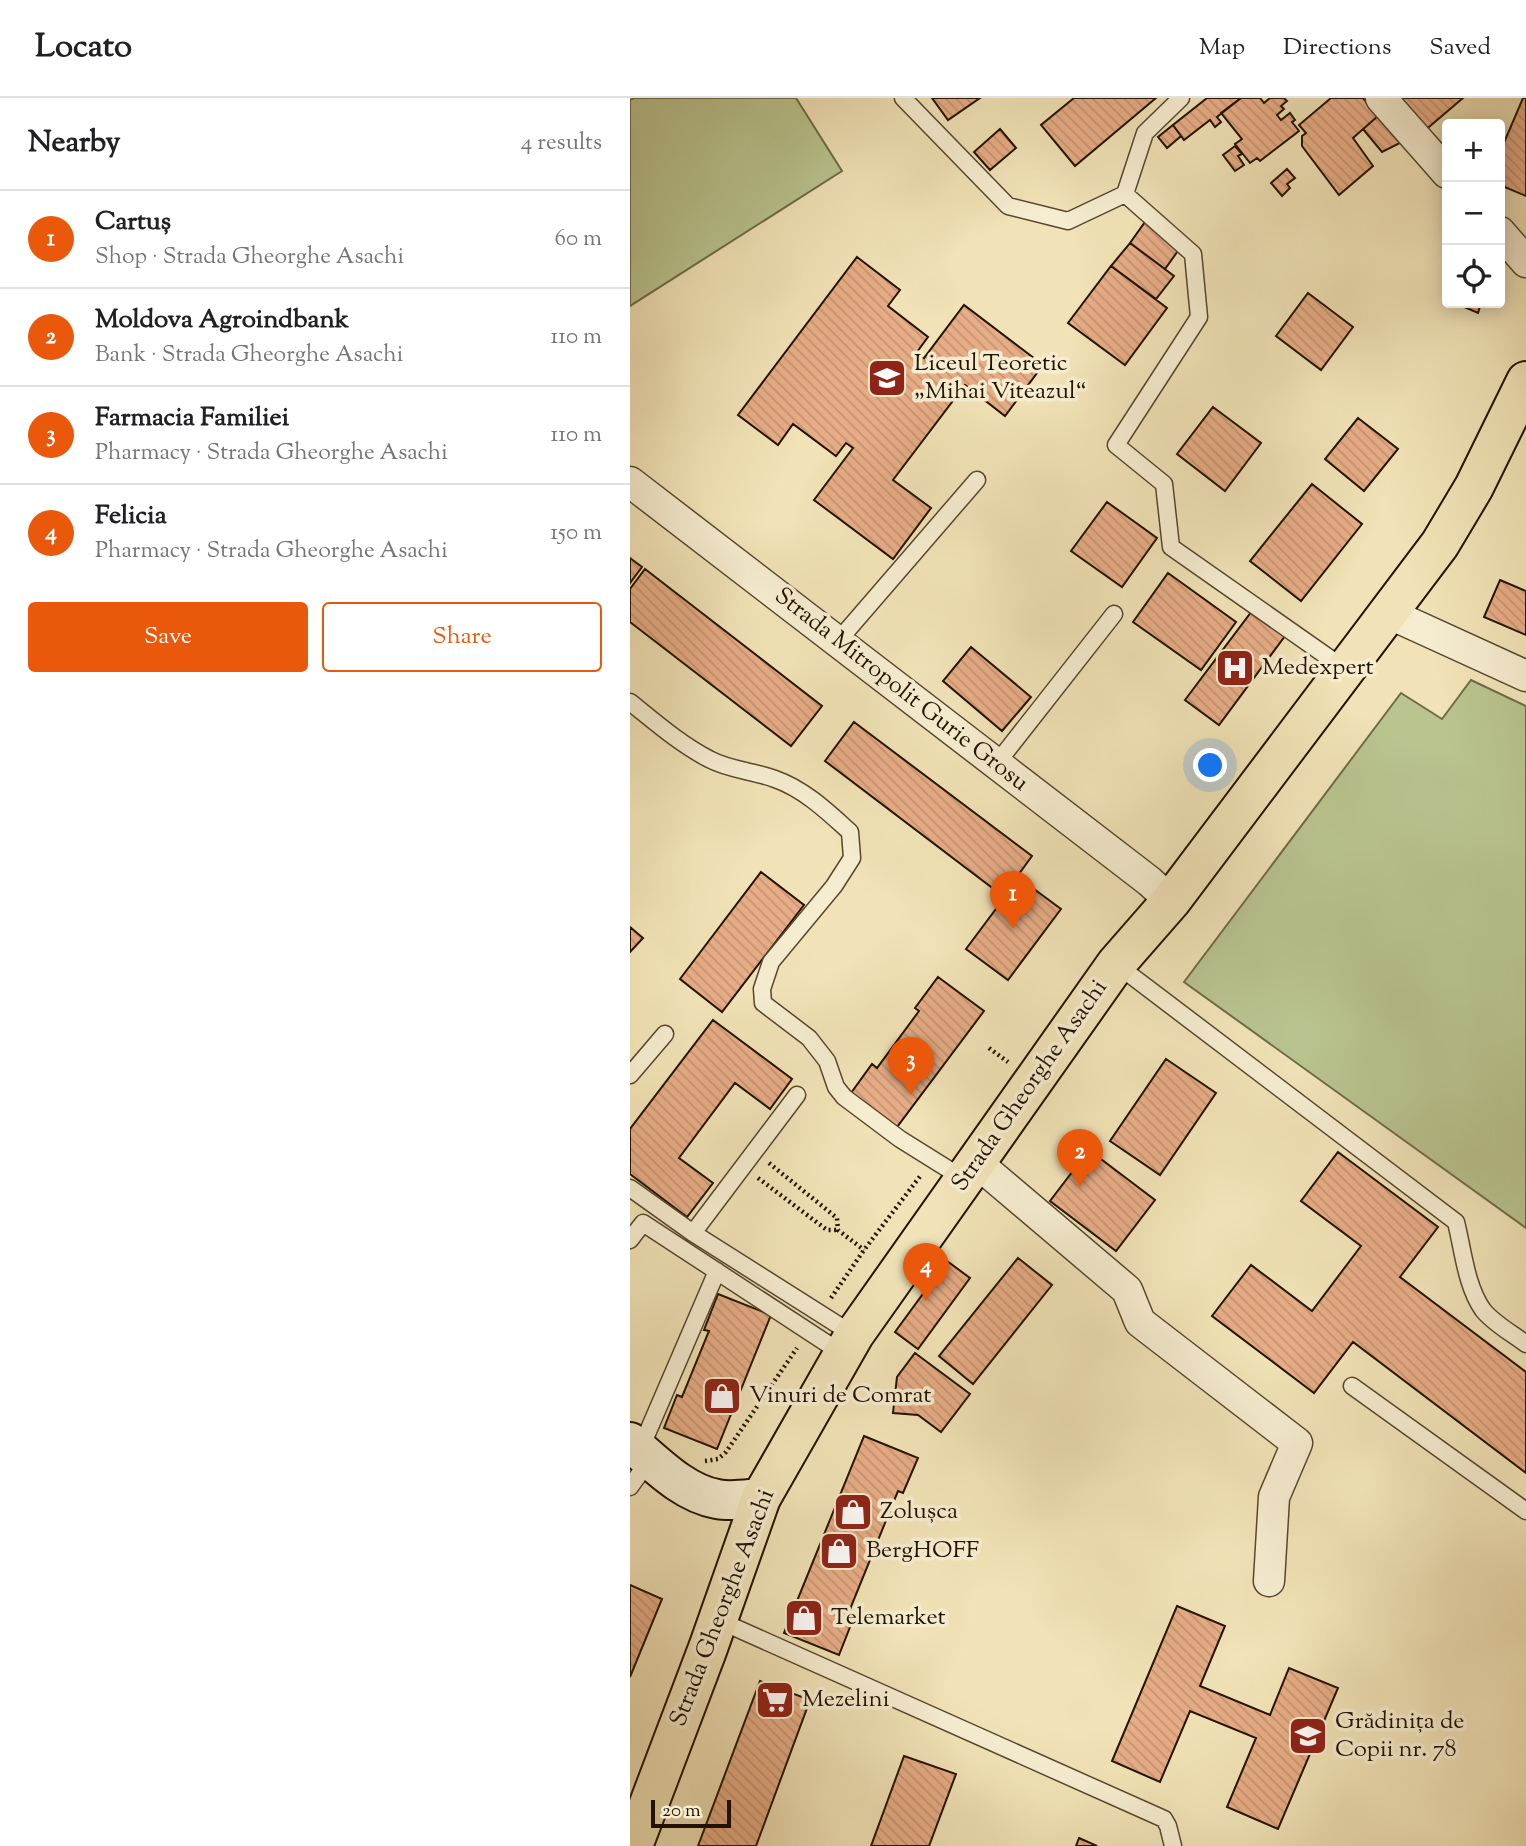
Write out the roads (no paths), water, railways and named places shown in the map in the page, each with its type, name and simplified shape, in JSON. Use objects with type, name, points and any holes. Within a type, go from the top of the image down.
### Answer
[{"type":"main road","name":"Strada Gheorghe Asachi","points":[[633,1846],[761,1498],[849,1344],[958,1167],[1116,964],[1171,901],[1440,544],[1506,425],[1526,381]]},
{"type":"main road","points":[[637,1460],[698,1494],[718,1499],[761,1498]]},
{"type":"street","points":[[1381,98],[1442,167]]},
{"type":"street","points":[[1505,238],[1526,262]]},
{"type":"street","name":"Strada Mitropolit Gurie Grosu","points":[[630,482],[997,763],[1171,901]]},
{"type":"street","points":[[1388,613],[1526,676]]},
{"type":"street","points":[[958,1167],[1127,1290],[1140,1322],[1297,1443],[1274,1497],[1269,1581]]},
{"type":"lane","points":[[903,98],[1008,206],[1068,221],[1125,194],[1145,134],[1181,98]]},
{"type":"lane","points":[[1125,194],[1193,254],[1199,317],[1116,445],[1164,484],[1171,548],[1345,669]]},
{"type":"lane","points":[[838,641],[977,480]]},
{"type":"lane","points":[[997,763],[1114,614]]},
{"type":"lane","points":[[630,702],[710,760],[775,779],[823,808],[849,832],[852,858],[834,886],[771,962],[762,989],[763,1003],[809,1038],[827,1061],[836,1087],[844,1097],[900,1139],[958,1167]]},
{"type":"lane","points":[[1116,964],[1456,1222],[1468,1279],[1484,1311],[1526,1344]]},
{"type":"lane","points":[[630,1076],[665,1034]]},
{"type":"lane","points":[[693,1233],[797,1095]]},
{"type":"lane","points":[[630,1188],[693,1233],[821,1313],[849,1344]]},
{"type":"lane","points":[[630,1240],[643,1223],[809,1331],[849,1344]]},
{"type":"lane","points":[[637,1460],[717,1271]]},
{"type":"lane","points":[[1352,1386],[1526,1511]]},
{"type":"lane","points":[[718,1620],[1164,1819],[1173,1846]]},
{"type":"place","name":"Liceul Teoretic „Mihai Viteazul“","points":[[887,378]]},
{"type":"place","name":"Medexpert","points":[[1235,668]]},
{"type":"place","name":"Cartuș","points":[[1013,929]]},
{"type":"place","name":"Farmacia Familiei","points":[[911,1095]]},
{"type":"place","name":"Moldova Agroindbank","points":[[1080,1187]]},
{"type":"place","name":"Felicia","points":[[926,1301]]},
{"type":"place","name":"Vinuri de Comrat","points":[[722,1396]]},
{"type":"place","name":"Zolușca","points":[[853,1512]]},
{"type":"place","name":"BergHOFF","points":[[839,1551]]},
{"type":"place","name":"Telemarket","points":[[804,1618]]},
{"type":"place","name":"Mezelini","points":[[775,1700]]},
{"type":"place","name":"Grădinița de Copii nr. 78","points":[[1308,1736]]}]
